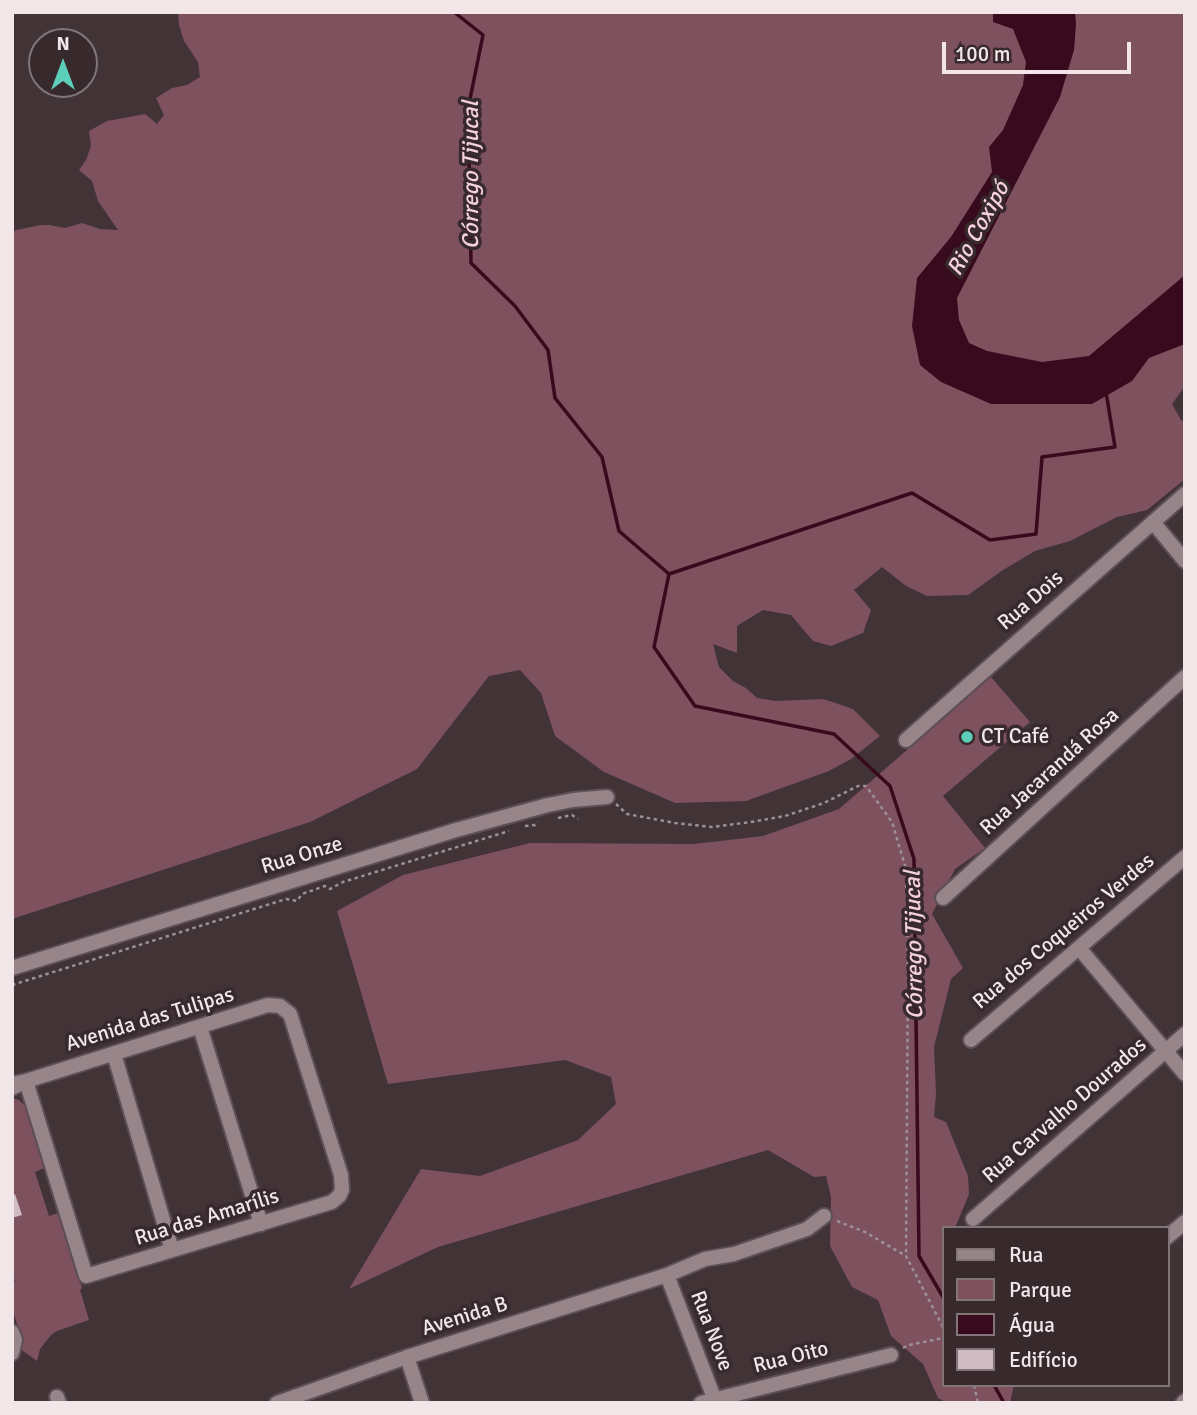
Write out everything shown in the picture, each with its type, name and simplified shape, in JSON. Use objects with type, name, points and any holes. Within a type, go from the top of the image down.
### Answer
[{"type":"street","name":"Rua Dois","points":[[905,740],[1185,495]]},
{"type":"street","points":[[1153,522],[1185,561]]},
{"type":"street","name":"Rua Jacarandá Rosa","points":[[943,898],[1185,677]]},
{"type":"street","name":"Rua Onze","points":[[12,968],[456,830],[548,805],[607,797]]},
{"type":"street","name":"Rua dos Coqueiros Verdes","points":[[971,1040],[1185,857]]},
{"type":"street","points":[[1079,948],[1185,1073]]},
{"type":"street","name":"Avenida das Tulipas","points":[[17,1084],[268,1005],[281,1006],[290,1014],[341,1175],[342,1190],[339,1196]]},
{"type":"street","points":[[200,1027],[261,1224]]},
{"type":"street","name":"Rua Carvalho Dourados","points":[[974,1219],[1185,1034]]},
{"type":"street","points":[[114,1054],[172,1250]]},
{"type":"street","name":"Rua das Amarílis","points":[[17,1084],[86,1276],[332,1202],[339,1196]]},
{"type":"street","name":"Avenida B","points":[[277,1403],[407,1357],[667,1275],[705,1259],[734,1254],[807,1229],[824,1216]]},
{"type":"street","points":[[1169,1235],[1185,1222]]},
{"type":"street","name":"Rua Nove","points":[[667,1275],[711,1401]]},
{"type":"street","name":"Rua Oito","points":[[711,1401],[891,1355]]},
{"type":"street","points":[[407,1357],[422,1403]]},
{"type":"path","points":[[607,797],[627,814],[712,827],[785,816],[824,803],[858,786],[866,786],[892,822],[906,869],[906,1256],[942,1325]]},
{"type":"path","points":[[552,819],[572,815],[578,819]]},
{"type":"path","points":[[12,985],[286,900],[296,901],[302,894],[325,886],[330,889],[343,882],[545,820]]},
{"type":"path","points":[[824,1216],[864,1231],[906,1256]]},
{"type":"path","points":[[891,1355],[909,1345],[942,1338]]},
{"type":"green space","points":[[178,12],[1185,12],[1185,386],[1172,404],[1185,422],[1185,479],[1147,510],[1117,517],[1070,541],[1035,551],[968,595],[927,596],[906,586],[882,567],[854,590],[871,610],[863,633],[831,646],[813,641],[791,615],[763,610],[737,626],[737,653],[713,644],[719,667],[757,698],[776,701],[823,699],[853,709],[880,736],[851,759],[829,771],[746,801],[675,803],[604,772],[555,736],[541,693],[520,670],[489,676],[417,769],[310,822],[12,919],[12,233],[41,225],[65,228],[82,223],[100,229],[118,230],[98,201],[92,181],[79,170],[91,146],[89,131],[107,121],[145,114],[157,124],[164,115],[156,98],[172,88],[187,85],[200,77],[198,62],[184,41]]},
{"type":"green space","points":[[991,677],[1030,722],[943,796],[985,848],[955,869],[932,914],[963,968],[951,979],[934,1047],[934,1117],[946,1122],[968,1176],[969,1194],[956,1226],[942,1226],[942,1387],[1014,1387],[1010,1403],[947,1403],[938,1398],[923,1364],[891,1336],[878,1300],[852,1287],[830,1246],[831,1197],[826,1176],[814,1177],[768,1150],[438,1247],[349,1289],[421,1169],[480,1176],[578,1140],[616,1104],[611,1077],[565,1060],[388,1084],[337,911],[403,875],[530,843],[694,844],[763,836],[839,809]]},
{"type":"green space","points":[[12,1098],[25,1106],[44,1168],[35,1172],[49,1216],[59,1213],[89,1320],[51,1335],[40,1349],[37,1361],[19,1348],[21,1337],[12,1308],[12,1283],[15,1282],[12,1273]]},
{"type":"water","name":"Rio Coxipó","points":[[993,12],[1075,12],[1076,24],[1074,50],[1060,97],[957,298],[959,320],[969,343],[987,351],[1042,362],[1089,356],[1185,275],[1185,344],[1149,358],[1132,381],[1092,404],[991,404],[941,382],[920,365],[912,326],[917,278],[951,237],[992,172],[989,147],[1003,130],[1023,85],[1026,62],[1013,29],[993,22]]},
{"type":"building","points":[[15,1194],[22,1215],[12,1218],[12,1196]]},
{"type":"waterway","name":"Córrego Tijucal","points":[[454,12],[483,35],[468,109],[471,263],[515,306],[548,350],[555,398],[602,457],[619,531],[669,574],[654,647],[695,706],[834,734],[890,786],[914,859],[919,1256],[942,1295]]},
{"type":"waterway","name":"Córrego Tijucal","points":[[669,574],[912,493],[990,540],[1036,534],[1042,457],[1115,447],[1106,392]]},
{"type":"waterway","name":"Córrego Tijucal","points":[[995,1387],[1004,1403]]},
{"type":"place","name":"CT Café","points":[[967,737]]}]
